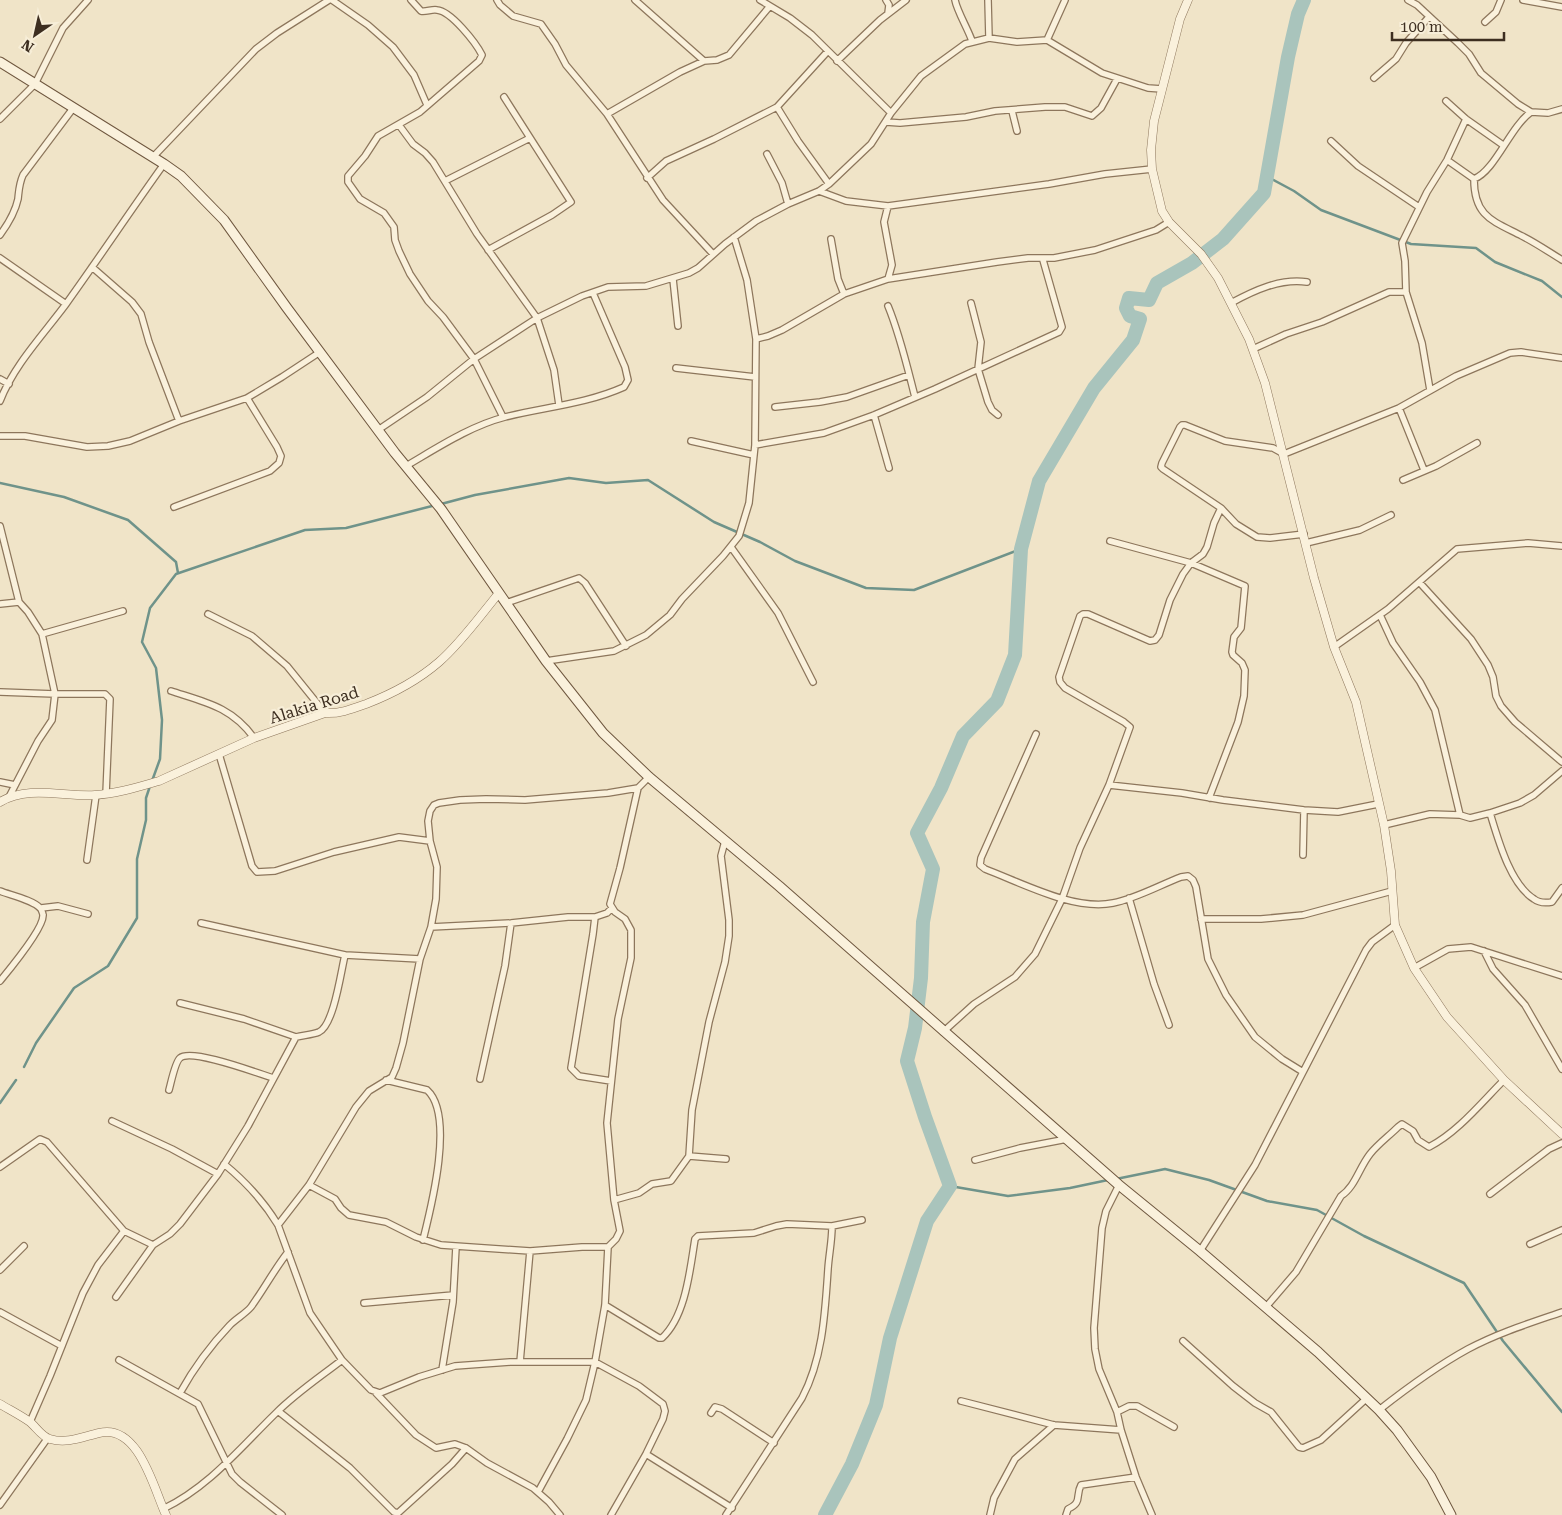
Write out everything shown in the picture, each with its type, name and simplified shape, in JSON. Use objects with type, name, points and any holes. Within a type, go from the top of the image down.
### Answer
[{"type":"main road","points":[[0,62],[154,157],[181,176],[224,220],[378,430],[438,505],[546,661],[603,733],[649,777],[792,898],[1118,1184],[1318,1352],[1367,1398],[1419,1459],[1451,1515]]},
{"type":"street","points":[[0,119],[35,84],[63,28],[88,0]]},
{"type":"street","points":[[154,157],[256,49],[277,33],[330,0],[368,25],[393,47],[414,75],[428,105]]},
{"type":"street","points":[[411,0],[421,11],[436,10],[444,12],[472,39],[482,55],[478,61],[428,105],[399,125],[378,136],[365,156],[348,176],[348,182],[360,199],[384,213],[394,227],[395,240],[410,274],[428,301],[443,317],[474,359],[503,418]]},
{"type":"street","points":[[497,0],[513,16],[541,24],[555,44],[566,66],[606,114],[663,200],[714,254]]},
{"type":"street","points":[[635,0],[704,61]]},
{"type":"street","points":[[886,0],[889,5],[888,13]]},
{"type":"street","points":[[837,61],[888,13],[906,0]]},
{"type":"street","points":[[955,0],[957,9],[963,18],[972,41]]},
{"type":"street","points":[[988,0],[989,38]]},
{"type":"street","points":[[1047,40],[1066,0]]},
{"type":"street","points":[[1188,0],[1180,19],[1154,121],[1151,150],[1152,168],[1162,211],[1169,222],[1203,256],[1218,278],[1253,349],[1266,383],[1314,578],[1334,647],[1356,702],[1384,825],[1395,925],[1414,968],[1447,1017],[1504,1080],[1562,1134]]},
{"type":"street","points":[[1408,0],[1417,5],[1469,54],[1481,73],[1518,104],[1531,112],[1548,113],[1562,109]]},
{"type":"street","points":[[1417,5],[1422,0]]},
{"type":"street","points":[[1485,22],[1496,12],[1501,0]]},
{"type":"street","points":[[1523,0],[1562,7]]},
{"type":"street","points":[[762,1],[790,18],[812,35],[891,113]]},
{"type":"street","points":[[606,114],[680,72],[704,61],[718,60],[729,55],[752,31],[770,6]]},
{"type":"street","points":[[1374,78],[1396,60],[1406,43],[1429,17]]},
{"type":"street","points":[[378,430],[427,397],[474,359],[537,318],[608,287],[646,286],[698,268],[756,221],[788,204],[819,192],[871,144],[891,113],[921,76],[965,44],[989,38],[1016,42],[1047,40],[1102,73],[1148,88],[1162,89]]},
{"type":"street","points":[[648,178],[666,161],[777,107],[828,51]]},
{"type":"street","points":[[886,122],[900,123],[957,118],[994,111],[1045,107],[1065,107],[1092,116],[1101,108],[1117,79]]},
{"type":"street","points":[[488,250],[552,216],[572,202],[504,98]]},
{"type":"street","points":[[1446,100],[1466,119],[1503,145]]},
{"type":"street","points":[[0,235],[14,212],[18,199],[19,184],[23,176],[74,107]]},
{"type":"street","points":[[777,107],[798,141],[829,184]]},
{"type":"street","points":[[1012,111],[1017,131]]},
{"type":"street","points":[[1474,179],[1480,177],[1503,145],[1531,112]]},
{"type":"street","points":[[1430,390],[1422,343],[1406,292],[1403,241],[1419,207],[1447,160],[1466,119]]},
{"type":"street","points":[[399,125],[413,144],[425,152],[433,162],[463,213],[537,318],[554,370],[559,405]]},
{"type":"street","points":[[445,181],[530,138]]},
{"type":"street","points":[[1331,141],[1358,166],[1419,207]]},
{"type":"street","points":[[767,154],[782,183],[788,204]]},
{"type":"street","points":[[1447,160],[1474,179]]},
{"type":"street","points":[[0,401],[18,368],[66,304],[164,164]]},
{"type":"street","points":[[819,192],[846,201],[888,206],[1152,168]]},
{"type":"street","points":[[1474,179],[1474,194],[1483,213],[1492,221],[1524,236],[1562,260]]},
{"type":"street","points":[[888,206],[884,222],[892,265],[888,279]]},
{"type":"street","points":[[756,339],[782,330],[844,294],[888,279],[1028,258],[1043,260],[1095,250],[1156,230],[1169,222]]},
{"type":"street","points":[[546,661],[614,652],[646,635],[670,614],[738,539],[749,502],[755,445],[756,339],[747,280],[734,237]]},
{"type":"street","points":[[831,239],[838,279],[844,294]]},
{"type":"street","points":[[0,258],[66,304]]},
{"type":"street","points":[[755,445],[824,432],[874,415],[1059,332],[1062,327],[1043,260]]},
{"type":"street","points":[[92,267],[132,302],[141,314],[149,342],[179,421]]},
{"type":"street","points":[[673,278],[678,326]]},
{"type":"street","points":[[1231,303],[1259,288],[1284,283],[1307,282]]},
{"type":"street","points":[[1253,349],[1286,334],[1322,322],[1389,292],[1406,292]]},
{"type":"street","points":[[406,466],[453,439],[503,418],[576,402],[624,388],[628,380],[625,367],[592,293]]},
{"type":"street","points":[[971,303],[981,342],[978,369],[988,402],[992,410],[998,415]]},
{"type":"street","points":[[888,306],[898,329],[900,344],[916,397]]},
{"type":"street","points":[[0,436],[25,436],[87,447],[108,446],[130,441],[179,421],[247,398],[320,352]]},
{"type":"street","points":[[1284,454],[1399,408],[1430,390],[1491,360],[1510,353],[1522,352],[1562,358]]},
{"type":"street","points":[[676,368],[755,377]]},
{"type":"street","points":[[775,407],[820,402],[846,396],[909,375]]},
{"type":"street","points":[[0,380],[9,384]]},
{"type":"street","points":[[174,507],[270,471],[279,463],[281,456],[277,447],[247,398]]},
{"type":"street","points":[[1399,408],[1424,470]]},
{"type":"street","points":[[874,415],[889,468]]},
{"type":"street","points":[[1284,454],[1273,448],[1225,441],[1182,425],[1161,467],[1221,508],[1236,524],[1257,537],[1270,538],[1304,534]]},
{"type":"street","points":[[691,441],[754,455]]},
{"type":"street","points":[[1402,480],[1436,466],[1477,443]]},
{"type":"street","points":[[943,1032],[974,1004],[1015,977],[1024,968],[1044,937],[1062,899],[1080,848],[1109,785],[1130,727],[1065,688],[1060,682],[1059,677],[1080,616],[1088,614],[1150,641],[1155,640],[1160,635],[1170,600],[1183,574],[1191,563],[1203,554],[1207,547],[1214,523],[1221,508]]},
{"type":"street","points":[[1306,543],[1360,530],[1391,515]]},
{"type":"street","points":[[0,526],[19,602],[42,634],[55,694],[52,720],[38,741],[16,785],[9,796],[0,802]]},
{"type":"street","points":[[1110,541],[1191,563],[1245,586],[1241,628],[1234,637],[1232,652],[1242,663],[1244,670],[1244,696],[1238,722],[1209,798]]},
{"type":"street","points":[[1334,647],[1380,615],[1458,549],[1528,543],[1562,546]]},
{"type":"street","points":[[731,547],[778,613],[813,682]]},
{"type":"street","points":[[506,603],[579,578],[585,583],[626,646]]},
{"type":"street","points":[[1420,583],[1471,639],[1493,676],[1496,696],[1501,706],[1515,722],[1562,762]]},
{"type":"street","name":"Alakia Road","points":[[9,796],[46,792],[96,795],[143,786],[159,781],[254,738],[325,713],[335,714],[377,700],[426,672],[451,650],[499,593]]},
{"type":"street","points":[[0,604],[19,602]]},
{"type":"street","points":[[42,634],[123,611]]},
{"type":"street","points":[[208,614],[252,636],[287,666],[325,713]]},
{"type":"street","points":[[1380,615],[1393,643],[1420,682],[1435,710],[1460,815]]},
{"type":"street","points":[[171,691],[219,707],[233,715],[246,726],[254,738]]},
{"type":"street","points":[[0,692],[105,694],[110,699],[106,794]]},
{"type":"street","points":[[1036,734],[1007,796],[981,858],[980,865],[985,869],[1062,899],[1103,905],[1115,903],[1188,876],[1194,880],[1196,887],[1208,959],[1234,1008],[1260,1041],[1304,1072]]},
{"type":"street","points":[[219,754],[252,866],[256,872],[275,871],[339,850],[399,837],[430,841]]},
{"type":"street","points":[[1384,825],[1430,814],[1460,815],[1470,818],[1490,813],[1520,803],[1534,795],[1562,770]]},
{"type":"street","points":[[538,1492],[568,1439],[586,1400],[596,1362],[605,1305],[608,1247],[616,1239],[620,1231],[614,1200],[607,1123],[618,1019],[631,958],[631,930],[625,919],[610,904],[638,788],[649,777]]},
{"type":"street","points":[[0,782],[16,785]]},
{"type":"street","points":[[1109,785],[1304,810],[1338,812],[1378,804]]},
{"type":"street","points":[[278,1225],[309,1185],[356,1107],[369,1091],[392,1077],[396,1068],[420,959],[431,927],[436,899],[437,867],[430,841],[428,821],[434,805],[486,799],[525,800],[608,793],[638,788]]},
{"type":"street","points":[[87,860],[96,795]]},
{"type":"street","points":[[1303,855],[1304,810]]},
{"type":"street","points":[[1490,813],[1510,867],[1524,891],[1534,900],[1544,903],[1552,902],[1562,888]]},
{"type":"street","points":[[614,1200],[639,1193],[652,1184],[670,1180],[689,1156],[692,1110],[709,1022],[725,962],[729,936],[728,906],[721,856],[725,841]]},
{"type":"street","points":[[0,891],[41,908],[58,906],[88,914]]},
{"type":"street","points":[[1201,919],[1303,915],[1392,891]]},
{"type":"street","points":[[1128,898],[1154,984],[1169,1025]]},
{"type":"street","points":[[0,981],[19,957],[40,924],[43,915],[41,908]]},
{"type":"street","points":[[431,927],[511,923],[568,917],[595,917],[607,913],[612,908]]},
{"type":"street","points":[[595,917],[570,1068],[579,1076],[612,1082]]},
{"type":"street","points":[[201,923],[345,955],[420,959]]},
{"type":"street","points":[[480,1079],[505,966],[511,923]]},
{"type":"street","points":[[1200,1251],[1244,1183],[1304,1072],[1366,950],[1372,942],[1395,925]]},
{"type":"street","points":[[1414,968],[1448,949],[1471,947],[1562,976]]},
{"type":"street","points":[[1483,950],[1493,968],[1525,1005],[1562,1069]]},
{"type":"street","points":[[180,1003],[244,1019],[296,1036],[319,1032],[325,1027],[331,1013],[345,955]]},
{"type":"street","points":[[116,1297],[153,1245],[170,1234],[180,1224],[218,1174],[248,1126],[296,1036]]},
{"type":"street","points":[[169,1090],[178,1060],[181,1056],[189,1054],[205,1057],[272,1078]]},
{"type":"street","points":[[386,1080],[427,1090],[431,1093],[439,1119],[436,1185],[423,1240]]},
{"type":"street","points":[[1266,1308],[1296,1272],[1341,1196],[1352,1187],[1354,1179],[1370,1154],[1402,1124],[1413,1131],[1418,1140],[1428,1147],[1440,1141],[1456,1128],[1504,1080]]},
{"type":"street","points":[[112,1121],[172,1149],[218,1174]]},
{"type":"street","points":[[0,1167],[40,1139],[47,1142],[124,1231],[153,1245]]},
{"type":"street","points":[[975,1160],[1020,1148],[1067,1139]]},
{"type":"street","points":[[1490,1194],[1549,1149],[1562,1142]]},
{"type":"street","points":[[689,1156],[726,1159]]},
{"type":"street","points":[[224,1164],[259,1196],[278,1225],[310,1313],[342,1360],[416,1434],[436,1448],[455,1444],[466,1448],[487,1463],[538,1492],[560,1515]]},
{"type":"street","points":[[1118,1184],[1106,1211],[1102,1228],[1094,1328],[1099,1369],[1117,1412],[1136,1477],[1152,1515]]},
{"type":"street","points":[[309,1185],[335,1199],[349,1215],[386,1222],[423,1240],[441,1245],[530,1251],[608,1247]]},
{"type":"street","points":[[605,1305],[659,1338],[662,1338],[672,1327],[686,1294],[698,1236],[754,1233],[787,1224],[832,1226],[862,1220]]},
{"type":"street","points":[[726,1515],[809,1386],[819,1348],[826,1307],[832,1226]]},
{"type":"street","points":[[1530,1244],[1562,1230]]},
{"type":"street","points":[[30,1422],[83,1293],[98,1265],[124,1231]]},
{"type":"street","points":[[0,1270],[24,1246]]},
{"type":"street","points":[[442,1370],[453,1295],[456,1247]]},
{"type":"street","points":[[520,1362],[530,1251]]},
{"type":"street","points":[[180,1393],[195,1366],[210,1346],[233,1322],[249,1309],[288,1252]]},
{"type":"street","points":[[364,1303],[453,1295]]},
{"type":"street","points":[[0,1312],[62,1346]]},
{"type":"street","points":[[1378,1410],[1416,1382],[1468,1349],[1539,1319],[1562,1312]]},
{"type":"street","points":[[1183,1341],[1226,1378],[1232,1386],[1255,1403],[1272,1412],[1303,1448],[1321,1440],[1367,1398]]},
{"type":"street","points":[[120,1360],[198,1404],[226,1464],[240,1482],[282,1515]]},
{"type":"street","points":[[0,1404],[30,1422],[47,1439],[70,1441],[109,1432],[119,1436],[135,1448],[144,1461],[165,1512],[206,1483],[278,1411],[342,1360]]},
{"type":"street","points":[[376,1393],[455,1366],[520,1362],[596,1362],[639,1386],[663,1404],[665,1411],[646,1454],[611,1515]]},
{"type":"street","points":[[961,1401],[1054,1425],[1121,1430]]},
{"type":"street","points":[[1117,1412],[1129,1406],[1137,1406],[1174,1427]]},
{"type":"street","points":[[711,1413],[715,1407],[722,1409],[774,1443]]},
{"type":"street","points":[[278,1411],[350,1468],[394,1512],[398,1513],[452,1464],[466,1448]]},
{"type":"street","points":[[990,1515],[994,1498],[1015,1459],[1054,1425]]},
{"type":"street","points":[[0,1505],[3,1495],[47,1439]]},
{"type":"street","points":[[646,1454],[732,1508]]},
{"type":"street","points":[[1066,1515],[1068,1509],[1076,1505],[1081,1485],[1136,1477]]},
{"type":"waterway","points":[[825,1515],[852,1464],[876,1405],[890,1338],[927,1221],[950,1186],[907,1061],[915,1028],[921,978],[923,922],[933,869],[917,833],[941,788],[963,736],[997,701],[1015,655],[1021,549],[1039,481],[1094,388],[1133,340],[1140,319],[1130,316],[1126,308],[1129,298],[1149,300],[1157,283],[1192,263],[1223,239],[1264,193],[1288,57],[1298,14],[1304,0]]},
{"type":"waterway","points":[[1266,176],[1294,191],[1321,210],[1411,244],[1476,248],[1495,262],[1542,281],[1562,297]]},
{"type":"waterway","points":[[441,504],[475,495],[569,478],[606,483],[648,480],[714,522],[760,542],[795,561],[866,588],[914,590],[1021,549]]},
{"type":"waterway","points":[[0,483],[64,497],[128,520],[176,562],[178,573]]},
{"type":"waterway","points":[[152,781],[160,759],[162,720],[156,668],[142,642],[150,608],[176,574],[305,530],[346,528],[436,505]]},
{"type":"waterway","points":[[24,1067],[36,1043],[74,988],[108,966],[137,918],[137,859],[146,820],[146,798],[150,786]]},
{"type":"waterway","points":[[0,1103],[16,1080]]},
{"type":"waterway","points":[[1116,1179],[1165,1169],[1209,1180],[1267,1201],[1317,1210],[1364,1236],[1464,1283],[1503,1341],[1562,1412]]},
{"type":"waterway","points":[[950,1186],[1008,1196],[1070,1188],[1108,1180]]}]
